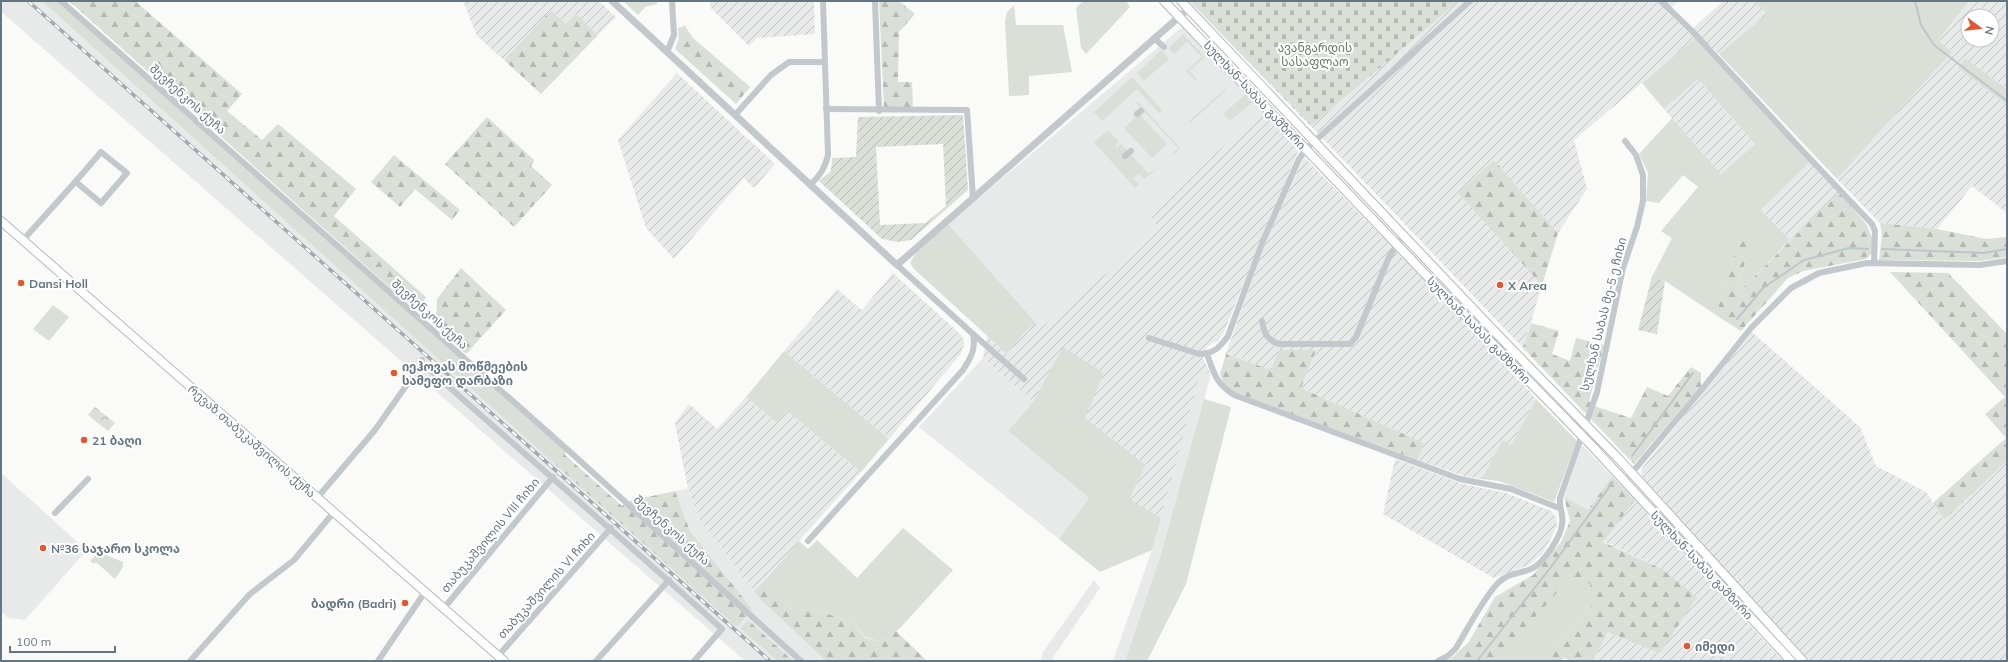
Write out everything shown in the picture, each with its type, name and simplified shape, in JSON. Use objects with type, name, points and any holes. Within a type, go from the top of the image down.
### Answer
[{"type":"main road","name":"სულხან-საბას გამზირი","points":[[1164,1],[1397,243],[1455,306],[1612,466],[1791,661]]},
{"type":"main road","name":"სულხან-საბას გამზირი","points":[[1181,1],[1618,458],[1803,661]]},
{"type":"main road","name":"რევაზ თაბუკაშვილის ქუჩა","points":[[1,221],[501,658]]},
{"type":"street","name":"შევჩენკოს ქუჩა","points":[[61,1],[562,445],[801,661]]},
{"type":"street","points":[[612,1],[897,265],[1024,379]]},
{"type":"street","points":[[667,52],[674,35],[672,1]]},
{"type":"street","points":[[810,185],[818,178],[827,160],[828,143],[823,1]]},
{"type":"street","points":[[875,1],[879,111]]},
{"type":"street","points":[[1149,338],[1199,354],[1207,354],[1219,349],[1228,336],[1263,241],[1299,159],[1306,149],[1470,1]]},
{"type":"street","points":[[1661,1],[1695,34],[1872,224],[1875,231],[1874,262]]},
{"type":"street","points":[[897,265],[1188,9]]},
{"type":"street","points":[[1154,38],[1164,48]]},
{"type":"street","points":[[734,115],[771,75],[789,62],[824,62]]},
{"type":"street","points":[[826,109],[879,111],[967,110],[973,198]]},
{"type":"street","name":"სულხან საბას მე-5 ე ჩიხი","points":[[1559,508],[1560,498],[1596,392],[1623,268],[1637,227],[1643,201],[1643,175],[1636,155],[1625,141]]},
{"type":"street","points":[[1125,156],[1131,151]]},
{"type":"street","points":[[23,240],[101,152],[126,173],[101,203],[76,182]]},
{"type":"street","points":[[1262,321],[1265,333],[1269,339],[1279,344],[1350,344],[1356,337],[1389,257],[1404,234]]},
{"type":"street","points":[[1626,481],[1751,328],[1791,288],[1819,273],[1874,262],[1980,265],[2007,261]]},
{"type":"street","points":[[808,541],[963,370],[973,355],[975,345],[973,334]]},
{"type":"street","points":[[1207,354],[1216,379],[1223,388],[1234,395],[1460,480],[1512,489],[1559,508],[1562,514],[1563,524],[1553,547],[1532,568],[1512,573],[1497,584],[1456,648],[1448,656],[1438,661]]},
{"type":"street","points":[[317,498],[375,430],[422,362],[501,434],[611,528],[722,629],[694,661]]},
{"type":"street","name":"თაბუკაშვილის VIII ჩიხი","points":[[444,608],[553,477]]},
{"type":"street","points":[[55,514],[88,479]]},
{"type":"street","points":[[190,661],[250,594],[294,560],[334,512]]},
{"type":"street","name":"თაბუკაშვილის VI ჩიხი","points":[[501,658],[611,528]]},
{"type":"street","points":[[596,661],[669,580]]},
{"type":"street","points":[[378,661],[425,592]]},
{"type":"shaded area","points":[[1,1],[42,1],[737,626],[752,609],[690,531],[675,491],[688,489],[700,520],[761,600],[826,661],[793,661],[748,620],[740,628],[777,661],[745,661],[6,16],[1,11]]},
{"type":"shaded area","points":[[463,1],[599,1],[616,17],[598,35],[576,14],[566,24],[551,10],[504,60],[477,36]]},
{"type":"shaded area","points":[[710,1],[814,1],[815,34],[757,38],[749,46],[710,7]]},
{"type":"shaded area","points":[[1459,1],[1678,1],[1667,12],[1695,38],[1574,140],[1587,189],[1558,233],[1494,160],[1459,193],[1542,285],[1523,348],[1311,126]]},
{"type":"shaded area","points":[[1723,1],[1755,1],[1768,14],[1719,54],[1692,29]]},
{"type":"shaded area","points":[[1969,1],[2007,1],[2007,89],[1965,58],[1958,68],[2007,105],[2007,213],[1972,186],[1937,229],[1880,223],[1837,179],[1952,52],[1938,40],[1960,12],[1960,48],[2000,48],[2000,8],[1963,8]]},
{"type":"shaded area","points":[[1182,27],[1264,111],[1148,213],[1160,229],[1041,329],[948,224]]},
{"type":"shaded area","points":[[677,73],[775,164],[754,188],[744,178],[674,259],[646,228],[618,140]]},
{"type":"shaded area","points":[[1698,79],[1755,144],[1721,174],[1664,109]]},
{"type":"shaded area","points":[[1264,111],[1299,149],[1224,332],[1218,341],[1207,346],[1203,358],[1211,375],[1201,370],[1161,518],[1128,499],[1146,465],[1085,418],[1063,348],[1033,402],[983,358],[987,336],[1007,354],[1025,332],[1036,323],[1041,328],[1160,229],[1148,213]]},
{"type":"shaded area","points":[[1304,157],[1491,348],[1536,399],[1511,445],[1502,440],[1482,479],[1464,476],[1418,460],[1424,443],[1301,388],[1316,350],[1271,370],[1226,354],[1266,241]]},
{"type":"shaded area","points":[[1810,162],[1839,192],[1790,240],[1761,210]]},
{"type":"shaded area","points":[[893,273],[960,334],[964,340],[964,345],[960,355],[889,439],[784,351],[837,289],[862,310]]},
{"type":"shaded area","points":[[1752,332],[1860,427],[1876,466],[1926,492],[1944,520],[2007,461],[2007,661],[1809,661],[1641,476],[1642,468]]},
{"type":"shaded area","points":[[983,358],[1033,402],[1008,431],[1089,498],[1059,539],[919,427]]},
{"type":"shaded area","points":[[1201,369],[1211,375],[1161,554],[1125,661],[1113,661],[1152,550]]},
{"type":"shaded area","points":[[746,397],[777,423],[787,411],[861,472],[754,591],[700,520],[688,489],[675,423],[689,404],[717,429]]},
{"type":"shaded area","points":[[1582,445],[1612,476],[1587,511],[1564,497]]},
{"type":"shaded area","points":[[1395,459],[1463,484],[1506,493],[1551,511],[1556,517],[1557,526],[1542,554],[1529,565],[1494,578],[1383,514]]},
{"type":"shaded area","name":"№36 საჯარო სკოლა","points":[[1,473],[85,549],[85,552],[25,620],[8,618],[1,611]]},
{"type":"shaded area","points":[[1635,500],[1783,661],[1593,661],[1608,632],[1662,569],[1603,541]]},
{"type":"shaded area","points":[[1094,580],[1100,588],[1052,661],[1041,661],[1043,652]]},
{"type":"green space","points":[[42,1],[61,1],[568,450],[556,465]]},
{"type":"green space","points":[[69,1],[135,1],[242,94],[227,111],[262,140],[278,124],[356,189],[334,216],[426,297],[423,303],[414,309]]},
{"type":"green space","points":[[623,1],[657,1],[657,4],[645,7],[638,15]]},
{"type":"green space","points":[[879,1],[899,1],[915,14],[899,32],[898,82],[912,82],[913,108],[884,108]]},
{"type":"green space","points":[[1083,1],[1126,1],[1130,7],[1086,54],[1081,48],[1076,8]]},
{"type":"green space","name":"ავანგარდის სასაფლაო","points":[[1189,1],[1459,1],[1311,126]]},
{"type":"green space","points":[[1755,1],[1969,1],[1963,8],[1960,8],[1960,12],[1938,40],[1952,52],[1837,179],[1719,54],[1767,14]]},
{"type":"green space","points":[[1014,5],[1016,25],[1063,25],[1072,72],[1029,76],[1029,95],[1009,96],[1005,21],[1007,12]]},
{"type":"green space","points":[[551,10],[566,24],[576,14],[598,35],[541,94],[504,60]]},
{"type":"green space","points":[[685,26],[693,38],[750,87],[736,104],[675,49],[679,38],[678,28]]},
{"type":"green space","points":[[1183,34],[1205,57],[1189,71],[1197,80],[1196,81],[1186,71],[1202,57],[1187,42],[1174,54],[1169,48]]},
{"type":"green space","points":[[1695,38],[1810,162],[1761,210],[1790,240],[1738,293],[1735,291],[1748,255],[1740,237],[1716,315],[1665,281],[1652,277],[1672,238],[1661,231],[1698,187],[1683,175],[1659,203],[1646,201],[1648,173],[1639,154],[1672,118],[1721,174],[1755,144],[1698,79],[1664,109],[1642,83]]},
{"type":"green space","points":[[1161,50],[1169,59],[1144,81],[1137,73]]},
{"type":"green space","points":[[1965,58],[2007,89],[2007,105],[1958,68]]},
{"type":"green space","points":[[1132,77],[1162,110],[1159,113],[1137,89],[1102,121],[1094,112]]},
{"type":"green space","points":[[1225,89],[1226,90],[1190,123],[1189,121]]},
{"type":"green space","points":[[1246,94],[1253,102],[1230,121],[1223,114]]},
{"type":"green space","points":[[1138,102],[1180,148],[1174,154],[1173,153],[1178,148],[1136,103]]},
{"type":"green space","points":[[1139,114],[1167,144],[1152,158],[1124,128]]},
{"type":"green space","points":[[963,115],[968,190],[911,240],[897,242],[882,239],[819,181],[831,171],[832,158],[856,157],[858,117]],"holes":[[[943,144],[946,206],[926,223],[880,225],[876,147]]]},
{"type":"green space","points":[[487,117],[534,160],[531,166],[552,185],[514,227],[445,164]]},
{"type":"green space","points":[[1108,130],[1119,142],[1115,146],[1117,148],[1121,144],[1148,173],[1158,168],[1144,179],[1139,174],[1133,178],[1139,184],[1135,188],[1094,142]]},
{"type":"green space","points":[[394,155],[460,210],[452,220],[415,189],[400,207],[371,182]]},
{"type":"green space","points":[[1494,160],[1558,233],[1542,285],[1458,193]]},
{"type":"green space","points":[[1839,192],[1867,225],[1873,240],[1872,253],[1866,259],[1803,271],[1788,278],[1741,331],[1716,315],[1740,237],[1748,238],[1748,255],[1735,291],[1738,293]]},
{"type":"green space","points":[[1880,223],[1937,229],[1986,239],[2007,237],[2007,257],[1980,261],[1879,260],[1882,235]]},
{"type":"green space","points":[[948,224],[1036,323],[1025,332],[1007,354],[914,269],[910,263],[915,254]]},
{"type":"green space","points":[[461,268],[506,310],[466,354],[436,325],[437,299]]},
{"type":"green space","points":[[1890,272],[1948,273],[2007,334],[2007,461],[1944,520],[1933,503],[2006,438],[1985,414],[2005,397]]},
{"type":"green space","points":[[1652,277],[1665,281],[1657,334],[1638,330]]},
{"type":"green space","points":[[53,305],[69,317],[49,341],[33,329]]},
{"type":"green space","points":[[1531,323],[1559,331],[1552,354],[1570,361],[1576,338],[1604,345],[1589,401],[1597,407],[1631,418],[1647,387],[1668,396],[1691,367],[1701,373],[1701,386],[1634,464],[1523,348]]},
{"type":"green space","points":[[1063,347],[1104,373],[1085,418],[1146,465],[1129,499],[1161,518],[1152,550],[1100,572],[1059,539],[1089,498],[1008,431],[1033,402]]},
{"type":"green space","points":[[1279,350],[1316,350],[1301,388],[1424,443],[1418,460],[1236,393],[1225,387],[1220,374],[1226,354],[1271,370]]},
{"type":"green space","points":[[784,351],[889,439],[861,472],[787,411],[777,423],[746,397]]},
{"type":"green space","points":[[1204,399],[1231,407],[1186,584],[1147,661],[1125,661],[1161,554]]},
{"type":"green space","points":[[1536,399],[1577,441],[1554,502],[1499,481],[1482,479],[1502,440],[1511,445]]},
{"type":"green space","points":[[95,407],[115,423],[108,431],[88,415]]},
{"type":"green space","points":[[564,454],[622,506],[629,501],[675,491],[690,531],[752,609],[737,627],[556,465]]},
{"type":"green space","points":[[1612,476],[1635,500],[1603,542],[1662,569],[1697,597],[1660,653],[1608,632],[1593,661],[1571,661],[1564,658],[1561,661],[1547,661],[1565,635],[1595,602],[1590,584],[1582,578],[1567,580],[1550,601],[1495,661],[1448,661],[1468,643],[1495,597],[1533,575],[1561,542],[1570,521],[1564,497],[1588,510]]},
{"type":"green space","points":[[903,528],[953,570],[901,627],[887,638],[878,641],[865,637],[853,622],[815,610],[792,609],[762,583],[799,541],[808,549],[817,540],[857,578]]},
{"type":"green space","points":[[97,554],[106,555],[123,562],[123,567],[115,579],[96,562],[94,564],[90,561]]},
{"type":"green space","points":[[1582,578],[1591,584],[1595,602],[1565,635],[1547,661],[1495,661],[1550,601],[1567,580]]},
{"type":"green space","points":[[762,583],[792,609],[815,610],[853,622],[865,638],[878,641],[887,638],[896,631],[927,661],[826,661],[761,600],[754,591]]},
{"type":"green space","points":[[748,620],[793,661],[777,661],[740,628]]},
{"type":"waterway","points":[[1915,1],[1921,25],[1934,45],[2007,101]]},
{"type":"waterway","points":[[1737,319],[1763,288],[1804,260],[1849,248],[1868,249]]},
{"type":"waterway","points":[[1882,249],[1984,253],[2007,249]]},
{"type":"waterway","points":[[1632,456],[1693,373]]},
{"type":"waterway","points":[[1477,661],[1551,567],[1613,482]]},
{"type":"railway","points":[[28,1],[770,661]]},
{"type":"place","name":"Dansi Holl","points":[[21,283]]},
{"type":"place","name":"X Area","points":[[1500,285]]},
{"type":"place","name":"იეჰოვას მოწმეების სამეფო დარბაზი","points":[[394,373]]},
{"type":"place","name":"21 ბაღი","points":[[84,440]]},
{"type":"place","name":"№36 საჯარო სკოლა","points":[[43,548]]},
{"type":"place","name":"ბადრი (Badri)","points":[[405,603]]},
{"type":"place","name":"იმედი","points":[[1687,646]]}]
